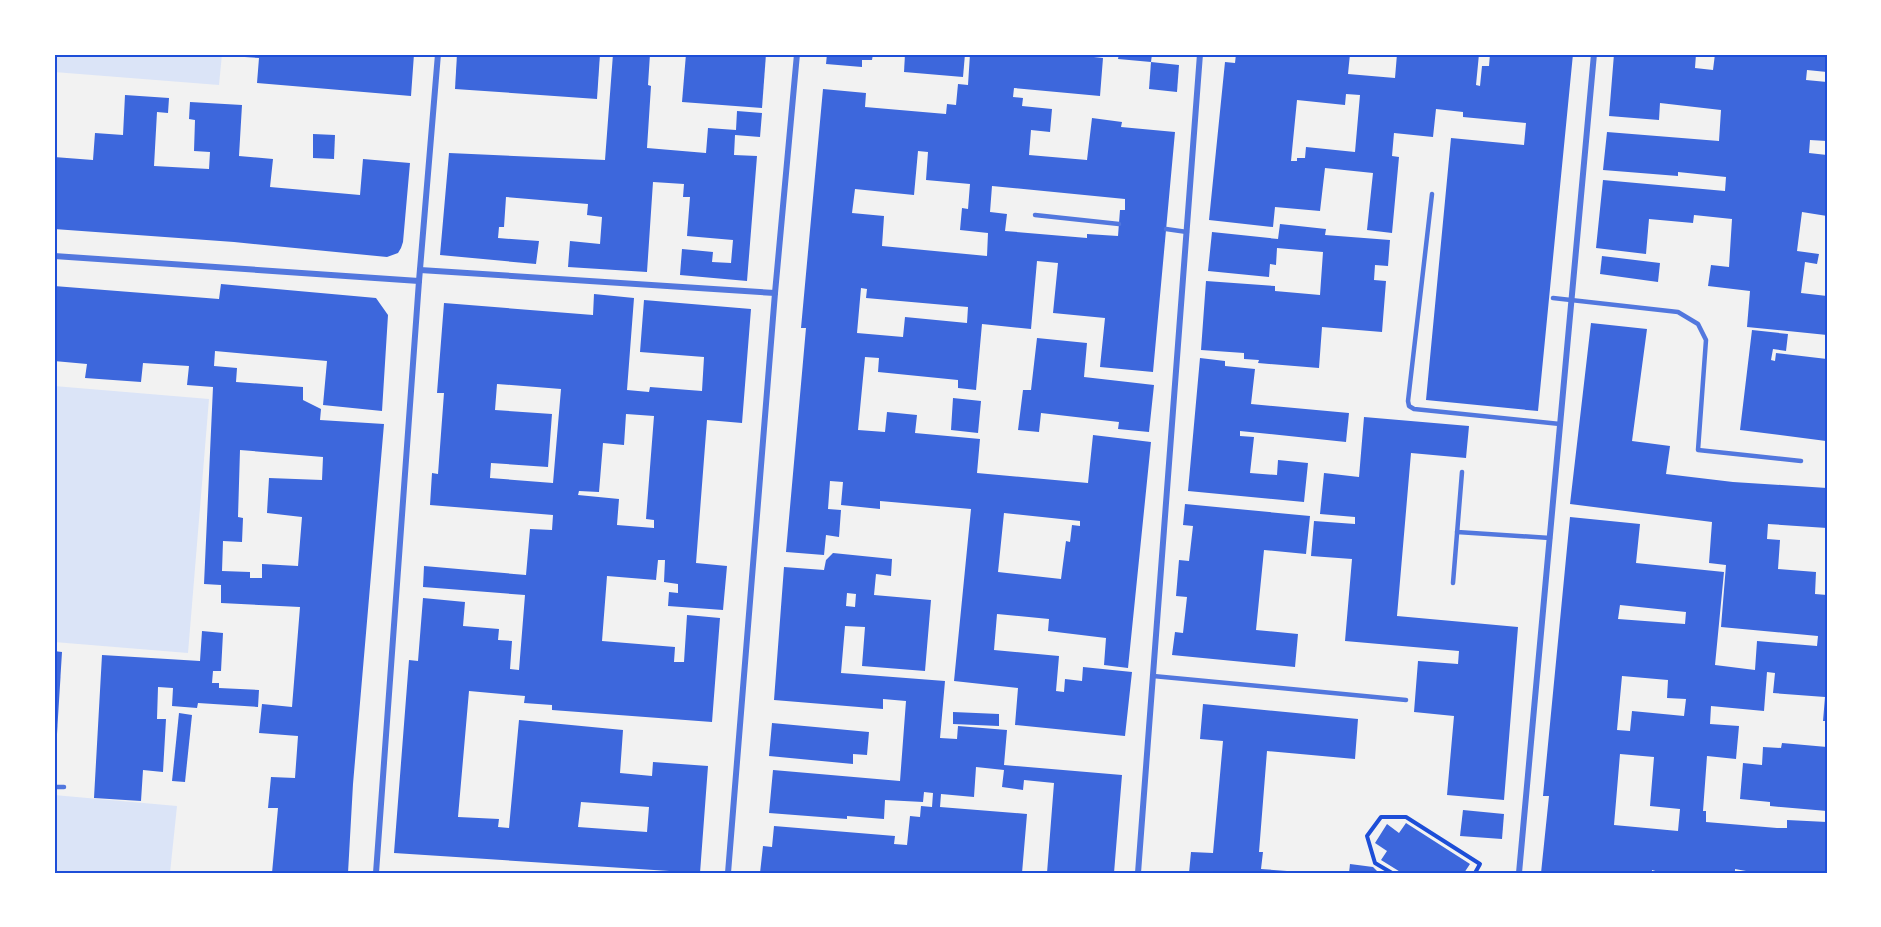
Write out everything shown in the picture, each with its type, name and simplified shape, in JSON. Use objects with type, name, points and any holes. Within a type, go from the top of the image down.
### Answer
[{"type":"street","points":[[376,873],[419,281],[438,54]]},
{"type":"street","points":[[728,873],[775,293],[797,54]]},
{"type":"street","points":[[1138,873],[1200,54]]},
{"type":"street","points":[[1519,873],[1594,54]]},
{"type":"street","points":[[54,256],[419,281]]},
{"type":"street","points":[[420,270],[775,293]]},
{"type":"lane","points":[[1432,194],[1409,406],[1414,409],[1560,424]]},
{"type":"lane","points":[[1035,215],[1119,224]]},
{"type":"lane","points":[[1166,229],[1187,231]]},
{"type":"lane","points":[[1553,298],[1678,312],[1698,324],[1706,340],[1698,450],[1801,460]]},
{"type":"lane","points":[[1453,583],[1462,472]]},
{"type":"lane","points":[[1457,532],[1550,538]]},
{"type":"lane","points":[[1153,676],[1406,700]]},
{"type":"lane","points":[[54,787],[64,788]]},
{"type":"path","points":[[1389,872],[1376,862],[1367,836],[1381,817],[1406,817],[1480,864],[1475,873]]},
{"type":"shaded area","points":[[54,54],[222,54],[219,85],[54,72]]},
{"type":"shaded area","points":[[54,386],[209,399],[188,653],[54,642]]},
{"type":"shaded area","points":[[54,795],[177,806],[170,873],[54,873]]},
{"type":"building","points":[[230,54],[414,54],[411,96],[257,83],[259,58],[230,56]]},
{"type":"building","points":[[457,54],[600,54],[597,99],[455,89]]},
{"type":"building","points":[[613,54],[650,54],[648,85],[651,86],[647,148],[706,153],[708,128],[736,130],[737,111],[762,113],[760,137],[735,135],[734,155],[757,156],[747,281],[680,275],[682,249],[713,252],[712,262],[731,263],[733,240],[687,236],[690,197],[683,197],[684,184],[653,182],[647,272],[568,267],[570,241],[600,244],[602,217],[587,215],[588,204],[506,197],[504,227],[499,227],[498,238],[539,241],[536,264],[440,255],[449,153],[605,160]]},
{"type":"building","points":[[686,54],[766,54],[762,108],[682,102]]},
{"type":"building","points":[[827,54],[873,54],[872,60],[862,60],[862,67],[826,64]]},
{"type":"building","points":[[905,54],[965,54],[963,77],[904,72]]},
{"type":"building","points":[[970,54],[1066,54],[1103,58],[1100,96],[1014,88],[1013,97],[1023,98],[1022,106],[1052,109],[1050,132],[1031,130],[1029,155],[1087,160],[1092,118],[1122,122],[1121,127],[1175,132],[1153,372],[1100,367],[1105,318],[1053,313],[1058,263],[1037,261],[1031,329],[982,324],[976,390],[958,388],[958,380],[878,372],[879,358],[865,357],[858,430],[885,432],[887,412],[917,415],[915,433],[980,439],[977,473],[1088,483],[1093,435],[1151,442],[1128,668],[1104,665],[1106,638],[1048,631],[1049,619],[997,614],[994,650],[1059,656],[1056,691],[1064,692],[1065,679],[1082,681],[1083,667],[1132,672],[1125,736],[1015,725],[1018,688],[954,681],[971,509],[880,501],[880,509],[841,505],[843,482],[830,481],[828,509],[841,510],[839,537],[826,535],[824,555],[786,552],[806,328],[801,328],[823,89],[866,93],[865,107],[946,114],[947,104],[956,105],[958,84],[968,85]],"holes":[[[918,151],[928,152],[926,180],[970,184],[968,209],[962,208],[960,230],[988,233],[987,256],[882,246],[884,216],[852,213],[855,189],[914,195]],[[992,186],[1125,199],[1125,210],[1120,210],[1118,236],[1087,234],[1087,238],[1005,231],[1007,214],[990,212]],[[861,288],[867,289],[866,298],[968,307],[967,323],[905,317],[903,337],[857,333]],[[1004,513],[1080,521],[1080,526],[1072,525],[1070,542],[1066,541],[1061,579],[998,572]]]},
{"type":"building","points":[[1119,54],[1152,54],[1151,62],[1118,59]]},
{"type":"building","points":[[1236,54],[1350,54],[1348,74],[1395,78],[1397,54],[1479,54],[1476,85],[1480,86],[1482,66],[1489,66],[1490,54],[1573,54],[1538,411],[1426,400],[1451,138],[1524,145],[1526,123],[1463,117],[1463,112],[1436,109],[1433,137],[1394,133],[1392,156],[1399,157],[1392,233],[1367,230],[1373,173],[1325,168],[1320,211],[1275,207],[1273,227],[1209,220],[1225,62],[1235,63]],"holes":[[[1346,94],[1360,95],[1355,152],[1306,147],[1305,158],[1291,161],[1297,100],[1345,105]]]},
{"type":"building","points":[[1614,54],[1696,54],[1695,68],[1713,70],[1715,54],[1827,54],[1827,72],[1807,70],[1806,80],[1827,82],[1827,141],[1810,140],[1809,153],[1827,155],[1827,216],[1802,212],[1797,251],[1819,254],[1817,264],[1805,262],[1801,293],[1827,296],[1827,335],[1747,327],[1750,291],[1708,286],[1711,265],[1729,267],[1732,219],[1694,215],[1693,223],[1649,219],[1646,254],[1596,248],[1603,180],[1725,191],[1726,177],[1678,172],[1678,176],[1603,170],[1607,132],[1719,141],[1721,110],[1660,103],[1659,120],[1609,116]]},
{"type":"building","points":[[1151,62],[1179,65],[1177,92],[1149,89]]},
{"type":"building","points":[[125,95],[169,98],[168,113],[157,112],[154,166],[209,169],[210,152],[194,151],[195,120],[189,119],[190,102],[242,105],[239,156],[273,159],[270,187],[360,195],[363,159],[410,163],[401,248],[398,253],[387,257],[234,242],[54,229],[54,157],[93,160],[95,133],[123,135]]},
{"type":"building","points":[[313,134],[335,135],[334,159],[313,158]]},
{"type":"building","points":[[1280,224],[1326,229],[1325,235],[1390,240],[1388,266],[1375,265],[1374,280],[1386,281],[1382,332],[1322,327],[1319,368],[1258,363],[1259,360],[1244,359],[1244,353],[1201,350],[1206,281],[1275,286],[1275,291],[1320,295],[1323,252],[1277,248],[1276,265],[1270,264],[1269,277],[1208,271],[1212,232],[1278,239]]},
{"type":"building","points":[[1602,256],[1660,263],[1658,282],[1600,274]]},
{"type":"building","points":[[221,284],[376,298],[388,315],[382,411],[323,405],[327,361],[215,351],[214,366],[237,368],[236,382],[303,387],[303,400],[321,409],[320,420],[384,424],[353,784],[348,873],[272,873],[278,808],[268,808],[271,777],[295,778],[298,736],[259,733],[262,704],[292,707],[300,607],[221,603],[221,585],[204,584],[213,387],[187,385],[189,366],[143,363],[141,382],[85,378],[87,364],[54,361],[54,286],[219,299]],"holes":[[[240,450],[323,457],[322,480],[269,478],[267,513],[302,517],[298,566],[262,564],[262,578],[250,578],[250,572],[222,571],[223,541],[242,542],[243,518],[238,517]]]},
{"type":"building","points":[[594,294],[634,298],[627,390],[649,392],[650,387],[702,391],[704,357],[640,352],[644,300],[751,309],[742,423],[707,420],[696,563],[727,566],[723,610],[668,606],[669,592],[678,593],[678,584],[664,582],[665,560],[658,560],[656,580],[607,576],[602,641],[675,647],[674,662],[684,662],[687,615],[720,618],[712,722],[552,710],[552,705],[524,703],[525,696],[469,691],[458,817],[499,819],[498,827],[509,828],[519,720],[623,730],[620,773],[652,776],[653,762],[708,766],[700,873],[394,853],[409,660],[418,661],[423,598],[465,602],[463,626],[499,629],[498,640],[512,641],[510,669],[519,670],[525,595],[423,587],[424,566],[526,575],[530,529],[552,530],[553,515],[430,505],[432,473],[438,474],[444,393],[437,393],[444,303],[593,315]],"holes":[[[497,384],[561,389],[553,483],[490,478],[491,463],[548,467],[552,414],[495,410]],[[626,414],[654,416],[646,519],[654,520],[654,528],[617,525],[619,499],[578,495],[579,491],[599,492],[603,443],[624,445]],[[581,802],[649,807],[647,832],[578,827]]]},
{"type":"building","points":[[1591,323],[1647,329],[1632,441],[1670,446],[1666,474],[1733,482],[1827,488],[1827,528],[1768,524],[1767,539],[1780,540],[1778,569],[1816,572],[1815,594],[1827,595],[1827,721],[1823,721],[1825,697],[1773,693],[1775,673],[1767,672],[1764,711],[1711,706],[1710,724],[1739,726],[1736,759],[1707,756],[1703,811],[1706,811],[1706,822],[1787,828],[1787,820],[1827,822],[1827,873],[1745,873],[1746,871],[1735,869],[1735,873],[1662,873],[1652,870],[1652,873],[1541,873],[1549,796],[1543,796],[1570,517],[1640,524],[1636,563],[1724,572],[1715,665],[1755,670],[1757,641],[1817,646],[1818,636],[1721,627],[1726,565],[1709,563],[1712,522],[1570,504]],"holes":[[[1620,605],[1686,612],[1685,624],[1618,619]],[[1622,676],[1668,680],[1667,698],[1686,699],[1684,716],[1632,711],[1630,731],[1617,730]],[[1620,754],[1654,757],[1650,806],[1680,809],[1678,831],[1614,825]]]},
{"type":"building","points":[[1752,330],[1788,334],[1786,351],[1773,349],[1771,360],[1775,361],[1776,353],[1827,359],[1826,441],[1740,430]]},
{"type":"building","points":[[1037,338],[1087,343],[1084,377],[1154,385],[1149,432],[1118,429],[1119,422],[1041,413],[1039,432],[1018,430],[1023,390],[1031,390]]},
{"type":"building","points":[[1200,358],[1225,361],[1225,366],[1255,369],[1251,404],[1349,413],[1346,442],[1240,431],[1240,436],[1254,437],[1250,473],[1277,475],[1278,460],[1308,463],[1304,502],[1188,491]]},
{"type":"building","points":[[953,398],[981,401],[978,433],[951,430]]},
{"type":"building","points":[[1364,417],[1469,426],[1466,458],[1411,453],[1397,616],[1518,627],[1504,800],[1447,795],[1454,716],[1414,712],[1418,661],[1458,664],[1459,651],[1345,641],[1352,559],[1311,556],[1314,521],[1355,524],[1355,517],[1320,514],[1324,473],[1359,477]]},
{"type":"building","points":[[1185,504],[1310,516],[1306,554],[1264,550],[1256,630],[1298,634],[1295,667],[1172,655],[1175,632],[1183,633],[1187,597],[1176,596],[1179,560],[1189,561],[1193,526],[1183,525]]},
{"type":"building","points":[[833,553],[892,559],[891,576],[876,574],[874,595],[931,600],[925,671],[862,666],[865,627],[845,626],[841,673],[945,681],[940,738],[957,739],[958,726],[1007,730],[1004,765],[1122,775],[1114,873],[1047,873],[1054,783],[1024,780],[1023,790],[1002,787],[1004,770],[976,767],[974,797],[941,794],[940,807],[1027,814],[1022,873],[760,873],[763,846],[772,847],[774,826],[895,836],[894,844],[907,845],[910,816],[920,817],[921,806],[932,807],[933,793],[924,792],[923,802],[885,800],[884,819],[847,816],[847,819],[769,813],[773,770],[900,781],[906,701],[883,699],[883,709],[774,700],[784,567],[824,570],[826,560]],"holes":[[[847,593],[856,594],[855,607],[846,606]]]},
{"type":"building","points":[[202,631],[223,633],[221,671],[213,671],[212,683],[219,683],[219,688],[259,690],[258,707],[198,703],[197,708],[172,706],[173,688],[158,687],[157,719],[166,719],[163,772],[143,770],[141,801],[94,798],[102,655],[200,661]]},
{"type":"building","points":[[54,651],[62,652],[56,750],[54,750]]},
{"type":"building","points":[[1203,704],[1358,719],[1355,759],[1267,751],[1259,852],[1263,852],[1261,869],[1287,871],[1287,873],[1189,873],[1191,852],[1213,853],[1223,741],[1200,739]]},
{"type":"building","points":[[953,712],[999,714],[999,726],[953,724]]},
{"type":"building","points":[[179,713],[192,715],[185,782],[172,781]]},
{"type":"building","points":[[772,723],[869,732],[867,755],[853,754],[853,764],[769,756]]},
{"type":"building","points":[[1782,743],[1827,747],[1827,811],[1770,806],[1770,802],[1740,799],[1743,763],[1762,765],[1763,747],[1781,748]]},
{"type":"building","points":[[1463,810],[1504,814],[1502,839],[1460,836]]},
{"type":"building","points":[[1406,823],[1470,864],[1464,873],[1402,873],[1381,860],[1387,851],[1375,843],[1387,824],[1399,833]]},
{"type":"building","points":[[1350,864],[1373,867],[1379,873],[1349,873]]}]
